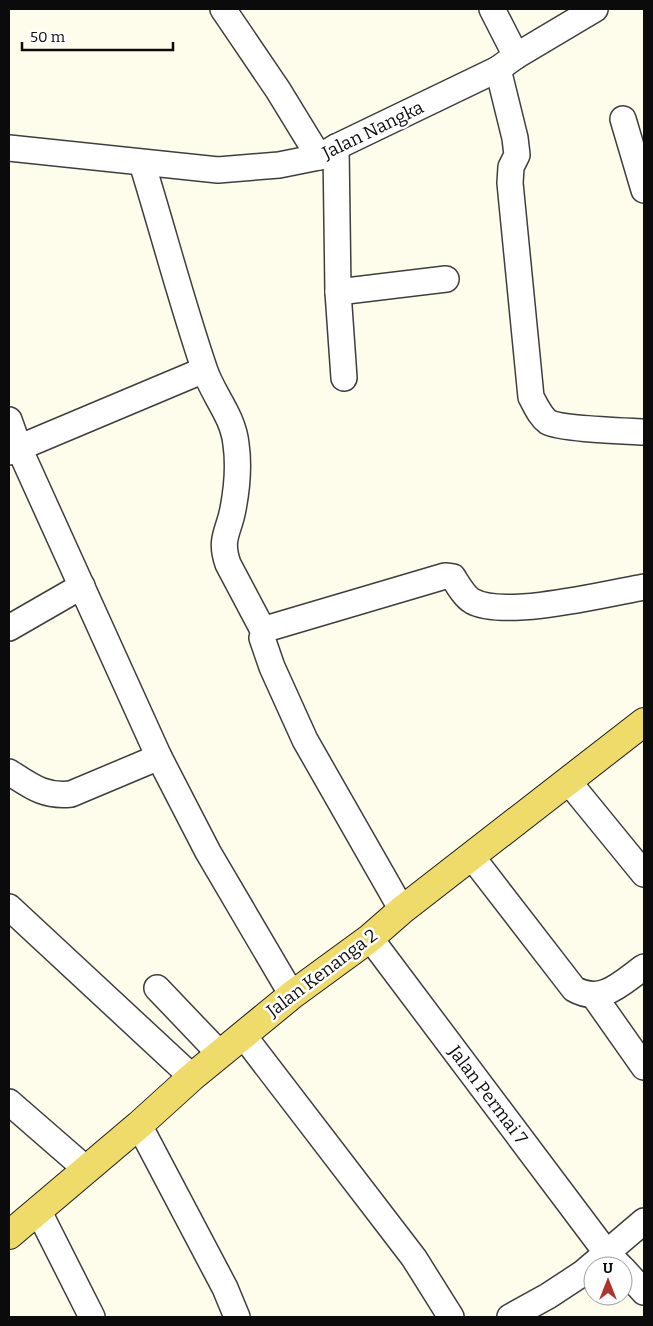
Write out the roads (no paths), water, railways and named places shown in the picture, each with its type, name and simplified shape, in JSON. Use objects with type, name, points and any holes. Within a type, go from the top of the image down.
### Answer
[{"type":"main road","name":"Jalan Kenanga 2","points":[[9,1235],[139,1125],[192,1077],[292,995],[370,938],[402,910],[644,722]]},
{"type":"street","points":[[223,9],[278,90],[328,152],[344,378]]},
{"type":"street","points":[[492,9],[507,63],[517,155],[511,167],[510,184],[531,397],[539,413],[549,423],[564,426],[644,432]]},
{"type":"street","name":"Jalan Nangka","points":[[9,148],[218,170],[279,165],[328,152],[507,63],[595,9]]},
{"type":"street","points":[[623,119],[644,190]]},
{"type":"street","points":[[142,163],[204,370],[226,410],[236,443],[238,472],[236,491],[233,510],[224,535],[224,552],[228,564],[264,632]]},
{"type":"street","points":[[338,292],[446,278]]},
{"type":"street","points":[[14,450],[204,370]]},
{"type":"street","points":[[9,420],[14,450],[82,586],[158,757],[208,852],[292,995]]},
{"type":"street","points":[[402,910],[305,740],[272,667],[262,638],[264,632],[270,628],[445,576],[453,577],[471,600],[485,607],[530,607],[644,587]]},
{"type":"street","points":[[9,628],[82,586]]},
{"type":"street","points":[[9,772],[38,790],[59,795],[71,794],[158,757]]},
{"type":"street","points":[[568,781],[644,874]]},
{"type":"street","points":[[472,857],[574,989],[583,994],[594,996],[606,993],[644,968]]},
{"type":"street","points":[[9,907],[192,1077]]},
{"type":"street","name":"Jalan Permai 7","points":[[370,938],[611,1256]]},
{"type":"street","points":[[158,988],[220,1054]]},
{"type":"street","points":[[594,996],[644,1067]]},
{"type":"street","points":[[243,1035],[414,1258],[451,1317]]},
{"type":"street","points":[[9,1102],[86,1169]]},
{"type":"street","points":[[139,1125],[224,1288],[237,1317]]},
{"type":"street","points":[[38,1210],[92,1317]]},
{"type":"street","points":[[615,1256],[644,1221]]},
{"type":"street","points":[[510,1317],[548,1296],[583,1272]]},
{"type":"street","points":[[633,1280],[644,1292]]}]
